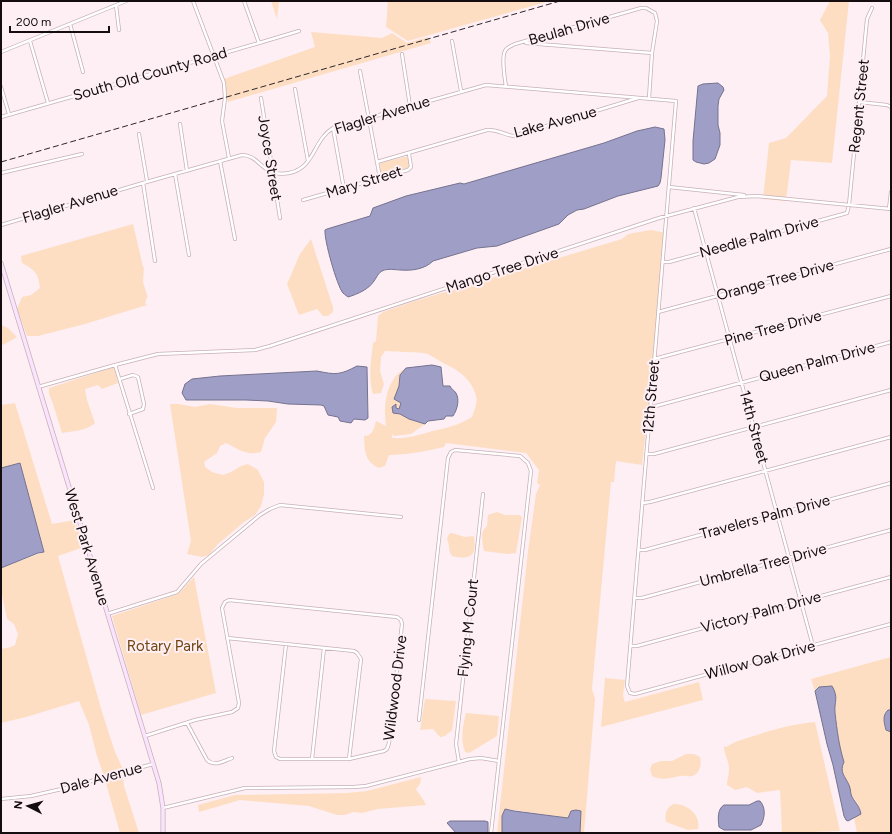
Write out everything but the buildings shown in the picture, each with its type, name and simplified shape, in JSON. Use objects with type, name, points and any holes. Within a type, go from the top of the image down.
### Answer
[{"type":"street","points":[[1,52],[126,1]]},
{"type":"street","points":[[193,1],[224,83],[225,90],[222,120],[229,158]]},
{"type":"street","points":[[244,1],[259,43]]},
{"type":"street","points":[[116,5],[119,30]]},
{"type":"street","name":"Beulah Drive","points":[[506,87],[503,54],[508,47],[641,8],[646,8],[655,12],[657,21],[652,53],[649,98]]},
{"type":"street","name":"Regent Street","points":[[849,205],[867,19],[872,8]]},
{"type":"street","points":[[70,24],[83,72]]},
{"type":"street","name":"South Old County Road","points":[[1,117],[259,43],[298,30]]},
{"type":"street","points":[[452,40],[461,91]]},
{"type":"street","points":[[30,41],[48,103]]},
{"type":"street","points":[[523,42],[652,53]]},
{"type":"street","points":[[402,54],[410,106]]},
{"type":"street","points":[[360,71],[380,178]]},
{"type":"street","name":"Flagler Avenue","points":[[1,225],[143,182],[187,171],[229,158],[247,155],[272,174],[292,172],[301,168],[308,162],[326,132],[333,128],[486,85],[676,101]]},
{"type":"street","points":[[1,86],[9,114]]},
{"type":"street","points":[[295,89],[308,162]]},
{"type":"street","name":"Joyce Street","points":[[261,98],[280,218]]},
{"type":"street","name":"Lake Avenue","points":[[377,162],[409,154],[487,130],[499,130],[514,136],[640,98]]},
{"type":"street","name":"12th Street","points":[[630,693],[627,686],[676,101]]},
{"type":"street","points":[[859,102],[887,105],[891,107]]},
{"type":"street","points":[[180,124],[187,171]]},
{"type":"street","points":[[333,128],[344,188]]},
{"type":"street","points":[[139,134],[147,181]]},
{"type":"street","points":[[1,173],[82,154]]},
{"type":"street","name":"Mary Street","points":[[303,200],[408,170],[410,167],[409,154]]},
{"type":"street","points":[[220,161],[234,239]]},
{"type":"street","points":[[175,174],[189,255]]},
{"type":"street","points":[[143,182],[155,261]]},
{"type":"street","points":[[669,187],[748,195]]},
{"type":"street","points":[[890,209],[891,192]]},
{"type":"street","name":"Mango Tree Drive","points":[[38,387],[158,354],[248,350],[270,346],[666,216],[748,195],[890,209]]},
{"type":"street","name":"Needle Palm Drive","points":[[663,262],[669,262],[844,215],[848,211],[849,205]]},
{"type":"street","name":"14th Street","points":[[694,208],[813,646]]},
{"type":"street","name":"Orange Tree Drive","points":[[658,312],[891,249]]},
{"type":"street","name":"West Park Avenue","points":[[1,264],[154,764],[163,808],[164,833]]},
{"type":"street","name":"Pine Tree Drive","points":[[654,359],[891,296]]},
{"type":"street","name":"Queen Palm Drive","points":[[650,406],[656,406],[891,342]]},
{"type":"street","points":[[115,365],[153,488]]},
{"type":"street","points":[[120,379],[133,375],[138,377],[144,404],[143,409],[129,414]]},
{"type":"street","points":[[646,454],[654,454],[891,390]]},
{"type":"street","points":[[643,503],[891,437]]},
{"type":"street","points":[[419,720],[448,458],[451,452],[455,450],[520,456],[528,463],[531,471],[491,833]]},
{"type":"street","name":"Travelers Palm Drive","points":[[639,550],[645,550],[891,483]]},
{"type":"street","name":"Flying M Court","points":[[459,762],[456,735],[483,494]]},
{"type":"street","points":[[108,614],[177,592],[201,564],[260,515],[280,505],[401,517]]},
{"type":"street","name":"Umbrella Tree Drive","points":[[635,598],[642,598],[891,530]]},
{"type":"street","name":"Victory Palm Drive","points":[[631,646],[637,646],[891,577]]},
{"type":"street","name":"Wildwood Drive","points":[[187,723],[207,716],[232,712],[238,708],[239,703],[222,608],[225,602],[229,600],[389,616],[399,618],[402,624],[389,746],[384,751],[349,759],[276,757],[274,751],[286,644]]},
{"type":"street","name":"Willow Oak Drive","points":[[630,693],[635,694],[891,624]]},
{"type":"street","points":[[227,638],[357,652],[361,658],[349,759]]},
{"type":"street","points":[[312,759],[324,648]]},
{"type":"street","points":[[145,736],[187,723],[207,760],[211,764],[232,758]]},
{"type":"street","points":[[163,808],[245,788],[366,786],[477,758],[499,761]]},
{"type":"street","name":"Dale Avenue","points":[[1,799],[31,796],[77,786],[154,764]]},
{"type":"green space","points":[[271,1],[279,1],[277,19]]},
{"type":"green space","points":[[388,1],[550,1],[408,41],[386,27]]},
{"type":"green space","points":[[830,1],[849,1],[832,163],[791,160],[786,201],[763,199],[769,143],[786,138],[827,96],[830,56],[828,33],[820,20]]},
{"type":"green space","points":[[311,32],[382,38],[392,33],[407,43],[428,37],[431,43],[228,102],[221,80],[315,47]]},
{"type":"green space","points":[[407,157],[409,161],[409,167],[391,174],[381,174],[380,163]]},
{"type":"green space","points":[[133,224],[144,267],[143,282],[148,298],[147,297],[145,303],[147,305],[85,324],[38,336],[27,336],[17,309],[22,297],[31,295],[40,288],[37,275],[33,270],[22,263],[21,256]]},
{"type":"green space","points":[[651,230],[666,233],[657,334],[642,465],[616,461],[614,482],[611,482],[592,689],[595,699],[584,833],[580,833],[581,812],[576,810],[571,811],[568,818],[506,809],[502,816],[502,833],[497,833],[528,551],[536,494],[540,485],[537,483],[539,470],[526,453],[446,443],[444,447],[430,450],[410,454],[389,455],[385,466],[379,468],[370,462],[366,455],[364,436],[371,433],[374,429],[376,421],[386,426],[385,410],[387,393],[394,378],[406,368],[400,375],[399,386],[394,399],[401,403],[399,409],[392,407],[409,419],[425,424],[411,434],[394,436],[392,434],[392,438],[413,436],[462,422],[472,417],[476,406],[476,396],[474,390],[464,376],[455,369],[428,354],[420,353],[385,351],[381,357],[380,371],[384,384],[381,393],[373,394],[371,388],[370,369],[373,343],[376,341],[378,316],[383,312],[412,302],[622,239],[628,234]]},
{"type":"green space","points":[[311,239],[333,307],[333,312],[328,316],[323,316],[317,309],[299,315],[287,284],[300,254]]},
{"type":"green space","points":[[1,325],[8,328],[17,337],[3,345],[1,343]]},
{"type":"green space","points":[[114,367],[118,383],[102,389],[98,385],[85,389],[95,423],[84,429],[62,433],[49,394],[49,388]]},
{"type":"green space","points":[[15,403],[52,524],[75,520],[84,547],[58,556],[102,712],[115,752],[122,767],[124,786],[139,833],[120,833],[89,725],[79,701],[1,723],[1,649],[15,645],[18,634],[14,624],[7,619],[1,590],[1,568],[44,552],[20,463],[1,468],[1,405]]},
{"type":"green space","points":[[170,404],[195,407],[210,404],[237,408],[277,408],[276,422],[265,438],[261,452],[251,453],[239,450],[226,443],[220,446],[217,453],[204,462],[205,467],[212,472],[223,475],[248,464],[258,470],[264,482],[264,494],[261,506],[255,515],[244,522],[218,544],[209,555],[202,557],[187,554],[191,541]]},
{"type":"green space","points":[[497,512],[505,515],[519,515],[522,517],[516,553],[507,554],[484,551],[482,533],[487,526],[488,515]]},
{"type":"green space","points":[[452,533],[465,537],[474,537],[475,544],[471,556],[463,558],[452,556],[447,539],[449,534]]},
{"type":"green space","name":"Rotary Park","points":[[194,577],[216,693],[141,715],[112,616],[178,594]]},
{"type":"green space","points":[[891,657],[891,710],[888,710],[891,732],[891,833],[857,833],[854,818],[859,815],[858,804],[853,798],[849,786],[842,775],[841,767],[844,762],[839,744],[835,713],[836,696],[831,686],[819,687],[815,691],[811,679]]},
{"type":"green space","points":[[605,678],[625,680],[623,696],[625,702],[699,682],[703,700],[601,727]]},
{"type":"green space","points":[[425,699],[456,701],[452,731],[440,737],[433,729],[420,730]]},
{"type":"green space","points":[[466,713],[499,716],[497,736],[469,753],[465,752],[462,737]]},
{"type":"green space","points":[[815,722],[840,831],[782,833],[780,790],[757,793],[747,787],[735,790],[727,785],[729,766],[724,746],[727,747],[739,741],[780,728]]},
{"type":"green space","points":[[686,754],[694,754],[700,757],[700,768],[695,775],[662,779],[652,776],[650,769],[652,764],[661,761],[672,761]]},
{"type":"green space","points":[[421,777],[420,784],[416,789],[426,805],[378,809],[362,813],[353,812],[345,815],[337,815],[309,806],[240,800],[199,812],[198,805],[235,795],[347,793],[367,791]]},
{"type":"green space","points":[[674,804],[679,804],[689,808],[692,811],[697,819],[698,829],[688,830],[666,822],[665,817],[667,811]]},
{"type":"water","points":[[718,83],[724,90],[719,99],[718,106],[720,145],[715,159],[704,164],[693,160],[693,141],[698,86],[703,84]]},
{"type":"water","points":[[655,127],[664,129],[665,140],[661,178],[658,186],[618,196],[584,209],[577,210],[568,215],[559,224],[497,246],[477,248],[433,261],[430,264],[418,269],[384,270],[379,273],[372,284],[363,291],[352,296],[348,297],[340,289],[334,273],[325,230],[370,216],[373,208],[406,196],[460,183],[464,184],[604,143],[637,131]]},
{"type":"water","points":[[432,365],[441,367],[443,386],[450,386],[456,393],[458,405],[453,416],[446,416],[444,419],[428,421],[425,424],[409,419],[400,414],[393,413],[392,407],[396,404],[396,408],[399,409],[401,403],[394,399],[399,386],[400,375],[406,368]]},
{"type":"water","points":[[357,366],[367,367],[368,418],[365,420],[354,419],[351,423],[340,421],[338,417],[328,415],[324,406],[321,405],[246,400],[186,400],[182,393],[185,384],[192,379],[220,376],[317,371],[338,373]]},
{"type":"water","points":[[20,463],[44,552],[1,568],[1,468]]},
{"type":"water","points":[[832,686],[836,700],[835,713],[839,744],[844,762],[842,771],[850,786],[852,797],[861,814],[848,821],[844,816],[815,691],[819,687]]},
{"type":"water","points":[[888,710],[891,710],[891,732],[886,730],[884,722],[884,717]]},
{"type":"water","points":[[760,801],[764,810],[761,825],[751,830],[724,830],[719,827],[719,812],[724,805],[749,805]]},
{"type":"water","points":[[505,809],[568,818],[571,811],[581,811],[580,833],[502,833],[502,816]]},
{"type":"water","points":[[450,821],[485,821],[488,822],[488,833],[456,833],[447,823]]},
{"type":"railway","points":[[1,162],[560,1]]}]
